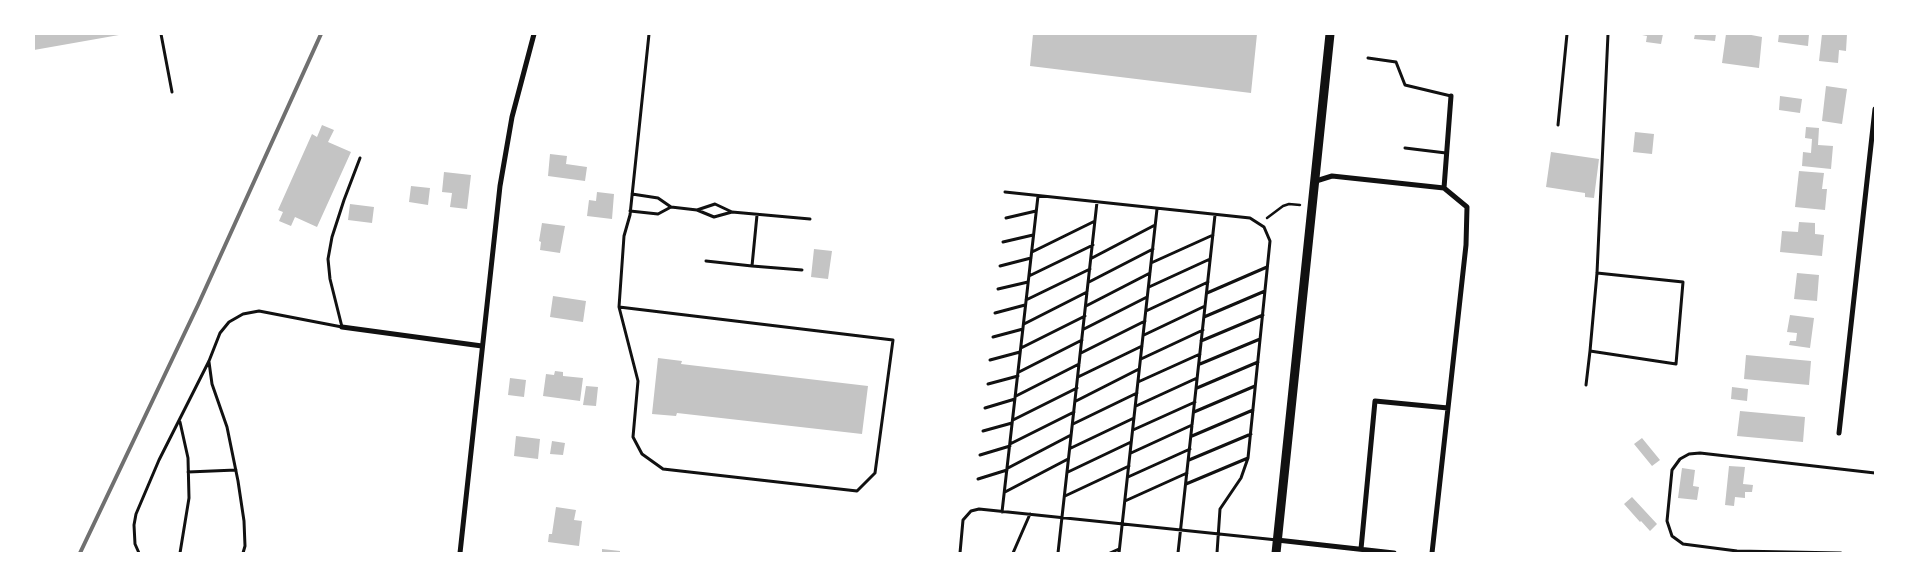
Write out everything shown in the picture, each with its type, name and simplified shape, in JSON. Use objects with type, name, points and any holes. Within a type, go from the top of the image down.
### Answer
[{"type":"street","points":[[460,553],[500,186],[506,146],[534,34]]},
{"type":"street","points":[[1276,553],[1330,34]]},
{"type":"street","points":[[1444,188],[1450,96]]},
{"type":"street","points":[[1839,433],[1873,145],[1875,110]]},
{"type":"street","points":[[1316,181],[1332,176],[1444,188],[1467,207],[1466,245],[1432,553]]},
{"type":"street","points":[[342,326],[482,346]]},
{"type":"street","points":[[1361,549],[1375,401],[1448,408]]},
{"type":"street","points":[[1277,540],[1394,553]]},
{"type":"lane","points":[[161,34],[172,92]]},
{"type":"lane","points":[[619,307],[893,340],[875,473],[858,491],[663,469],[642,454],[633,437],[638,381],[619,307],[624,236],[632,194],[649,34]]},
{"type":"lane","points":[[1558,125],[1567,34]]},
{"type":"lane","points":[[1586,385],[1597,273],[1608,34]]},
{"type":"lane","points":[[1368,58],[1396,62],[1406,85],[1450,96]]},
{"type":"lane","points":[[1405,148],[1447,153]]},
{"type":"lane","points":[[139,553],[135,544],[134,525],[136,514],[159,460],[180,422],[220,333],[229,322],[243,314],[259,311],[342,326],[330,279],[328,259],[332,237],[360,158]]},
{"type":"lane","points":[[1005,192],[1250,218],[1262,225],[1268,233],[1270,241],[1248,458],[1241,478],[1220,510],[1217,553]]},
{"type":"lane","points":[[632,194],[658,198],[671,207],[697,210],[714,216],[732,212]]},
{"type":"lane","points":[[1002,512],[1038,196]]},
{"type":"lane","points":[[1058,553],[1097,202]]},
{"type":"lane","points":[[697,210],[715,204],[732,212],[810,220]]},
{"type":"lane","points":[[630,210],[658,214],[671,207]]},
{"type":"lane","points":[[1110,553],[1119,551],[1157,208]]},
{"type":"lane","points":[[1006,218],[1036,211]]},
{"type":"lane","points":[[752,266],[757,215]]},
{"type":"lane","points":[[1178,553],[1215,215]]},
{"type":"lane","points":[[1031,252],[1095,221]]},
{"type":"lane","points":[[1091,258],[1155,225]]},
{"type":"lane","points":[[1003,242],[1033,235]]},
{"type":"lane","points":[[1151,264],[1213,235]]},
{"type":"lane","points":[[1029,276],[1093,245]]},
{"type":"lane","points":[[1089,282],[1153,249]]},
{"type":"lane","points":[[1000,266],[1031,258]]},
{"type":"lane","points":[[1148,288],[1210,259]]},
{"type":"lane","points":[[706,261],[802,270]]},
{"type":"lane","points":[[1207,293],[1267,267]]},
{"type":"lane","points":[[1026,300],[1090,269]]},
{"type":"lane","points":[[1086,306],[1150,273]]},
{"type":"lane","points":[[1590,351],[1676,364],[1683,282],[1597,273]]},
{"type":"lane","points":[[998,289],[1028,282]]},
{"type":"lane","points":[[1146,312],[1208,282]]},
{"type":"lane","points":[[1204,317],[1265,291]]},
{"type":"lane","points":[[1023,324],[1087,292]]},
{"type":"lane","points":[[1083,330],[1147,297]]},
{"type":"lane","points":[[995,313],[1025,305]]},
{"type":"lane","points":[[1143,335],[1205,306]]},
{"type":"lane","points":[[1202,340],[1263,315]]},
{"type":"lane","points":[[990,360],[1020,350],[1085,316]]},
{"type":"lane","points":[[1081,353],[1145,321]]},
{"type":"lane","points":[[993,337],[1023,329]]},
{"type":"lane","points":[[1140,359],[1202,330]]},
{"type":"lane","points":[[1199,364],[1260,338]]},
{"type":"lane","points":[[988,384],[1018,374],[1082,340]]},
{"type":"lane","points":[[1078,377],[1142,346]]},
{"type":"lane","points":[[1138,383],[1200,354]]},
{"type":"lane","points":[[209,361],[212,384],[227,427],[236,470],[244,521],[245,546],[242,553]]},
{"type":"lane","points":[[1196,388],[1258,362]]},
{"type":"lane","points":[[985,408],[1015,398],[1080,364]]},
{"type":"lane","points":[[1075,401],[1139,370]]},
{"type":"lane","points":[[1135,406],[1197,378]]},
{"type":"lane","points":[[1194,412],[1256,386]]},
{"type":"lane","points":[[983,431],[1012,422],[1077,388]]},
{"type":"lane","points":[[1072,425],[1137,394]]},
{"type":"lane","points":[[1133,430],[1195,402]]},
{"type":"lane","points":[[1191,436],[1253,410]]},
{"type":"lane","points":[[980,455],[1010,445],[1074,411]]},
{"type":"lane","points":[[1070,449],[1134,418]]},
{"type":"lane","points":[[180,422],[188,458],[189,498],[180,553]]},
{"type":"lane","points":[[1130,454],[1192,425]]},
{"type":"lane","points":[[1188,460],[1251,434]]},
{"type":"lane","points":[[978,479],[1007,469],[1072,435]]},
{"type":"lane","points":[[1067,472],[1131,442]]},
{"type":"lane","points":[[1127,478],[1190,449]]},
{"type":"lane","points":[[1841,553],[1737,551],[1683,544],[1672,536],[1667,521],[1672,470],[1680,459],[1689,454],[1700,453],[1875,473]]},
{"type":"lane","points":[[1186,484],[1248,458]]},
{"type":"lane","points":[[1004,492],[1069,459]]},
{"type":"lane","points":[[1065,496],[1129,466]]},
{"type":"lane","points":[[188,472],[236,470]]},
{"type":"lane","points":[[1125,501],[1187,473]]},
{"type":"lane","points":[[960,553],[963,520],[966,514],[979,509],[1277,540]]},
{"type":"lane","points":[[1013,553],[1030,514]]},
{"type":"path","points":[[1262,225],[1268,217],[1283,206],[1289,204],[1313,206]]},
{"type":"building","points":[[34,34],[119,34],[119,35],[34,50]]},
{"type":"building","points":[[1033,34],[1257,34],[1251,93],[1030,66]]},
{"type":"building","points":[[1637,34],[1663,34],[1661,44],[1646,42],[1647,36]]},
{"type":"building","points":[[1695,34],[1716,34],[1715,41],[1694,39]]},
{"type":"building","points":[[1726,34],[1746,34],[1762,37],[1759,68],[1722,63]]},
{"type":"building","points":[[1779,34],[1809,34],[1808,46],[1778,42]]},
{"type":"building","points":[[1822,34],[1847,34],[1846,51],[1839,50],[1838,63],[1819,61]]},
{"type":"building","points":[[1826,86],[1847,89],[1842,124],[1822,121]]},
{"type":"building","points":[[1780,96],[1802,99],[1800,113],[1779,110]]},
{"type":"building","points":[[322,125],[334,130],[328,142],[351,152],[317,227],[295,217],[291,226],[279,221],[283,212],[278,210],[312,134],[317,137]]},
{"type":"building","points":[[1806,127],[1819,128],[1818,145],[1833,146],[1831,169],[1802,166],[1803,152],[1811,153],[1812,139],[1805,138]]},
{"type":"building","points":[[1635,132],[1654,134],[1652,154],[1633,152]]},
{"type":"building","points":[[1551,152],[1599,159],[1594,198],[1585,197],[1585,193],[1546,187]]},
{"type":"building","points":[[550,154],[567,156],[566,164],[587,167],[585,181],[548,176]]},
{"type":"building","points":[[1799,171],[1824,173],[1822,189],[1827,189],[1825,210],[1795,207]]},
{"type":"building","points":[[444,172],[471,175],[467,209],[450,207],[452,193],[442,192]]},
{"type":"building","points":[[411,186],[430,188],[428,205],[409,202]]},
{"type":"building","points":[[597,192],[614,194],[612,219],[587,216],[589,200],[596,201]]},
{"type":"building","points":[[350,204],[374,207],[372,223],[348,220]]},
{"type":"building","points":[[1799,222],[1815,223],[1815,234],[1824,235],[1822,256],[1780,252],[1782,231],[1798,232]]},
{"type":"building","points":[[542,223],[565,226],[560,253],[540,250],[541,242],[539,241]]},
{"type":"building","points":[[814,249],[832,251],[828,279],[811,277]]},
{"type":"building","points":[[1797,273],[1819,275],[1817,301],[1794,299]]},
{"type":"building","points":[[553,296],[586,301],[583,322],[550,317]]},
{"type":"building","points":[[1790,315],[1814,318],[1810,348],[1789,345],[1790,341],[1796,341],[1797,333],[1787,332]]},
{"type":"building","points":[[1746,355],[1811,361],[1809,385],[1744,379]]},
{"type":"building","points":[[658,358],[682,361],[681,364],[868,386],[862,434],[677,413],[676,416],[652,414]]},
{"type":"building","points":[[555,371],[563,372],[563,376],[583,378],[580,401],[543,396],[546,374],[554,375]]},
{"type":"building","points":[[510,378],[526,380],[524,397],[508,395]]},
{"type":"building","points":[[586,386],[598,387],[596,406],[583,405]]},
{"type":"building","points":[[1732,387],[1748,389],[1747,401],[1731,399]]},
{"type":"building","points":[[1740,411],[1805,417],[1803,442],[1737,436]]},
{"type":"building","points":[[516,436],[540,439],[538,459],[514,456]]},
{"type":"building","points":[[1642,438],[1660,460],[1652,466],[1634,444]]},
{"type":"building","points":[[552,441],[565,443],[563,455],[550,454]]},
{"type":"building","points":[[1729,466],[1745,467],[1743,484],[1753,485],[1752,492],[1745,492],[1745,498],[1735,497],[1734,506],[1725,505]]},
{"type":"building","points":[[1682,468],[1695,470],[1693,486],[1699,487],[1697,500],[1678,498]]},
{"type":"building","points":[[1632,497],[1657,524],[1650,531],[1624,504]]},
{"type":"building","points":[[556,507],[576,510],[574,520],[582,521],[579,546],[548,542],[549,534],[552,534]]},
{"type":"building","points":[[602,549],[620,551],[620,553],[602,553]]},
{"type":"railway","points":[[80,553],[198,305],[321,34]]}]
